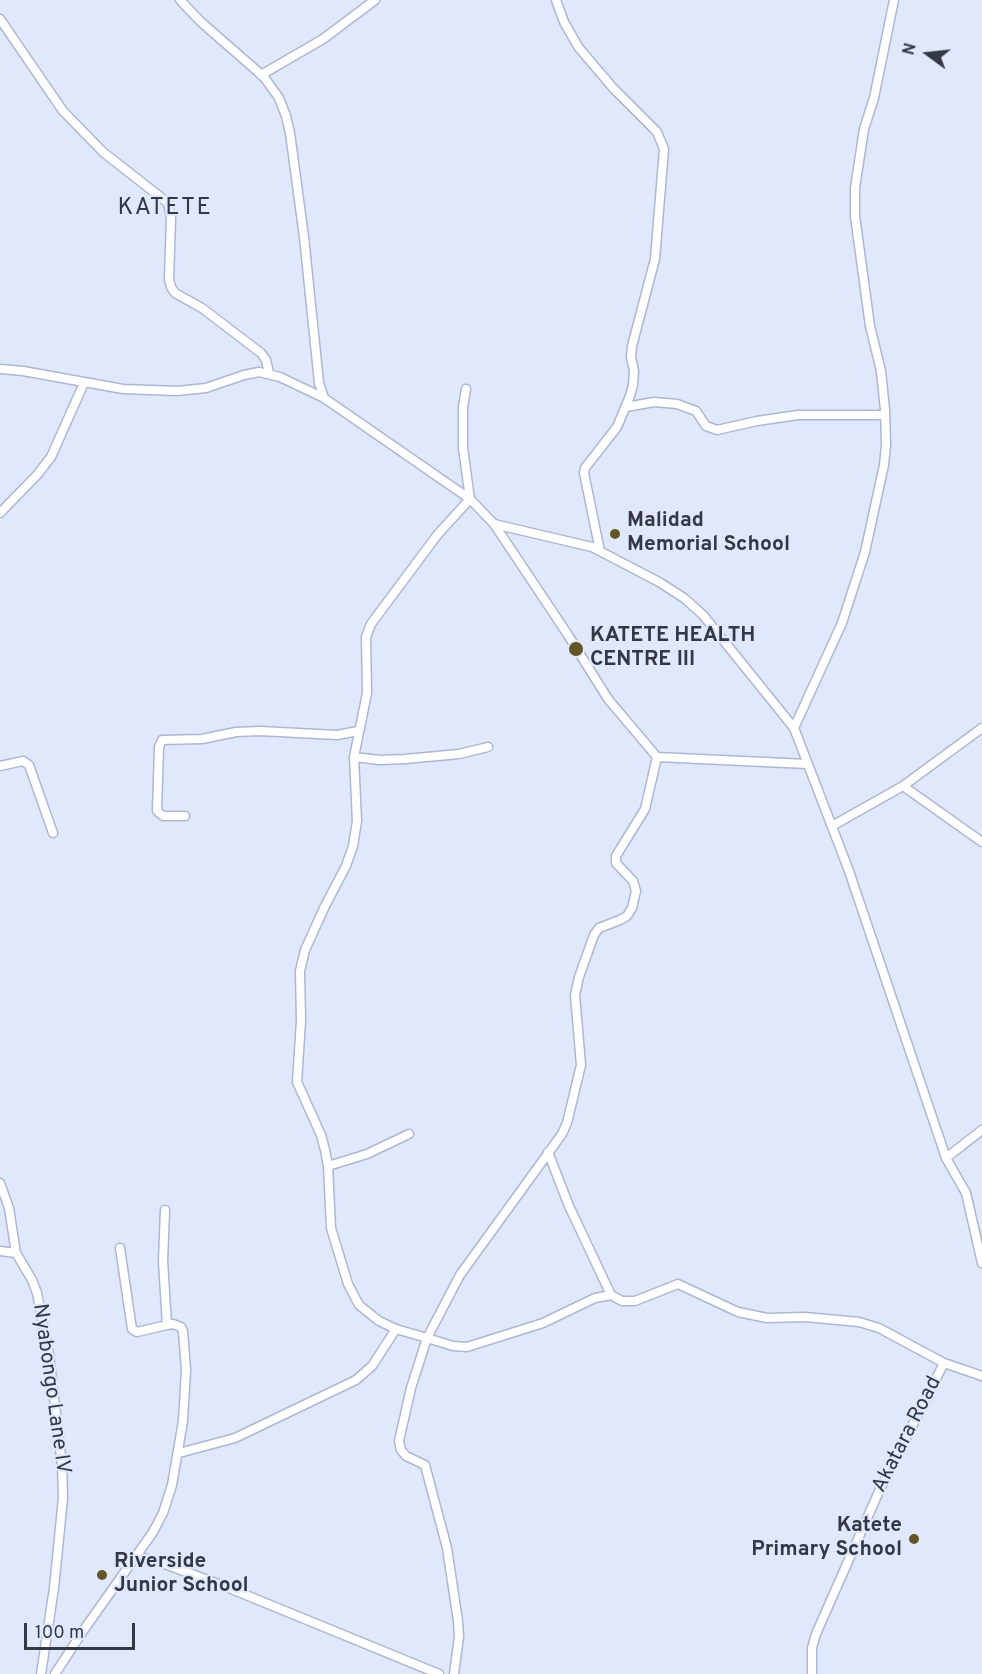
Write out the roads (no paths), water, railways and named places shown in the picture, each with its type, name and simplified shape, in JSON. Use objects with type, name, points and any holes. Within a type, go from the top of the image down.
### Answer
[{"type":"street","points":[[180,0],[201,22],[261,75],[279,98],[290,133],[312,304],[317,372],[324,398]]},
{"type":"street","points":[[261,75],[323,39],[353,19],[375,0]]},
{"type":"street","points":[[556,0],[564,22],[579,48],[614,89],[657,132],[664,149],[655,259],[632,346],[633,385],[627,406],[617,427],[585,468],[584,473],[600,551]]},
{"type":"street","points":[[794,728],[842,623],[865,552],[884,465],[885,416],[881,371],[870,326],[855,216],[855,188],[864,129],[874,98],[894,0]]},
{"type":"street","points":[[0,19],[63,111],[103,152],[168,203],[171,218],[169,280],[171,287],[261,353],[266,360],[269,373]]},
{"type":"street","points":[[2,369],[123,389],[192,391],[259,372],[269,373],[324,398],[470,499],[494,524],[608,699],[657,757],[807,764]]},
{"type":"street","points":[[0,513],[51,457],[84,383]]},
{"type":"street","points":[[466,389],[463,407],[463,448],[470,499]]},
{"type":"street","points":[[627,406],[654,402],[677,404],[696,411],[706,426],[717,430],[798,415],[885,416]]},
{"type":"street","points":[[470,499],[438,534],[371,624],[366,636],[367,693],[354,757],[357,821],[353,846],[346,866],[315,927],[305,950],[300,971],[301,1021],[297,1082],[321,1135],[328,1166],[331,1228],[348,1284],[359,1305],[380,1321],[396,1329],[453,1346],[467,1347],[543,1323],[595,1298],[611,1295]]},
{"type":"street","points":[[494,524],[592,547],[659,582],[694,606],[794,728],[849,871],[946,1158],[966,1193],[982,1263]]},
{"type":"street","points":[[832,826],[903,786],[982,728]]},
{"type":"street","points":[[185,816],[163,816],[157,811],[159,747],[162,740],[202,739],[236,732],[337,735],[358,731]]},
{"type":"street","points":[[354,757],[397,759],[459,754],[488,747]]},
{"type":"street","points":[[454,1674],[459,1629],[447,1548],[425,1465],[406,1456],[401,1450],[399,1441],[411,1388],[427,1338],[460,1275],[567,1124],[581,1065],[575,995],[579,977],[594,935],[599,928],[621,920],[632,908],[636,891],[633,881],[616,863],[616,856],[645,809],[657,757]]},
{"type":"street","points":[[0,766],[22,761],[29,765],[53,833]]},
{"type":"street","points":[[903,786],[982,842]]},
{"type":"street","points":[[946,1158],[982,1130]]},
{"type":"street","points":[[328,1166],[368,1154],[409,1134]]},
{"type":"street","points":[[548,1152],[569,1206],[611,1295],[622,1301],[635,1301],[678,1284],[738,1312],[766,1317],[805,1317],[859,1322],[879,1328],[944,1363],[982,1376]]},
{"type":"street","name":"Nyabongo Lane IV","points":[[0,1183],[9,1208],[16,1253],[37,1293],[49,1355],[64,1485],[54,1588],[41,1674]]},
{"type":"street","points":[[165,1210],[163,1261],[167,1325]]},
{"type":"street","points":[[56,1674],[163,1513],[179,1453],[183,1421],[185,1355],[181,1328],[173,1324],[137,1332],[132,1329],[120,1248]]},
{"type":"street","points":[[0,1251],[16,1253]]},
{"type":"street","points":[[179,1453],[235,1438],[356,1380],[372,1366],[396,1329]]},
{"type":"street","name":"Akatara Road","points":[[812,1674],[812,1648],[816,1634],[880,1489],[944,1363]]},
{"type":"street","points":[[136,1556],[224,1586],[439,1674]]},
{"type":"place","name":"Malidad Memorial School","points":[[615,534]]},
{"type":"place","name":"KATETE HEALTH CENTRE III","points":[[576,649]]},
{"type":"place","name":"Katete Primary School","points":[[914,1539]]},
{"type":"place","name":"Riverside Junior School","points":[[102,1575]]},
{"type":"district","name":"KATETE","points":[[165,209]]}]
